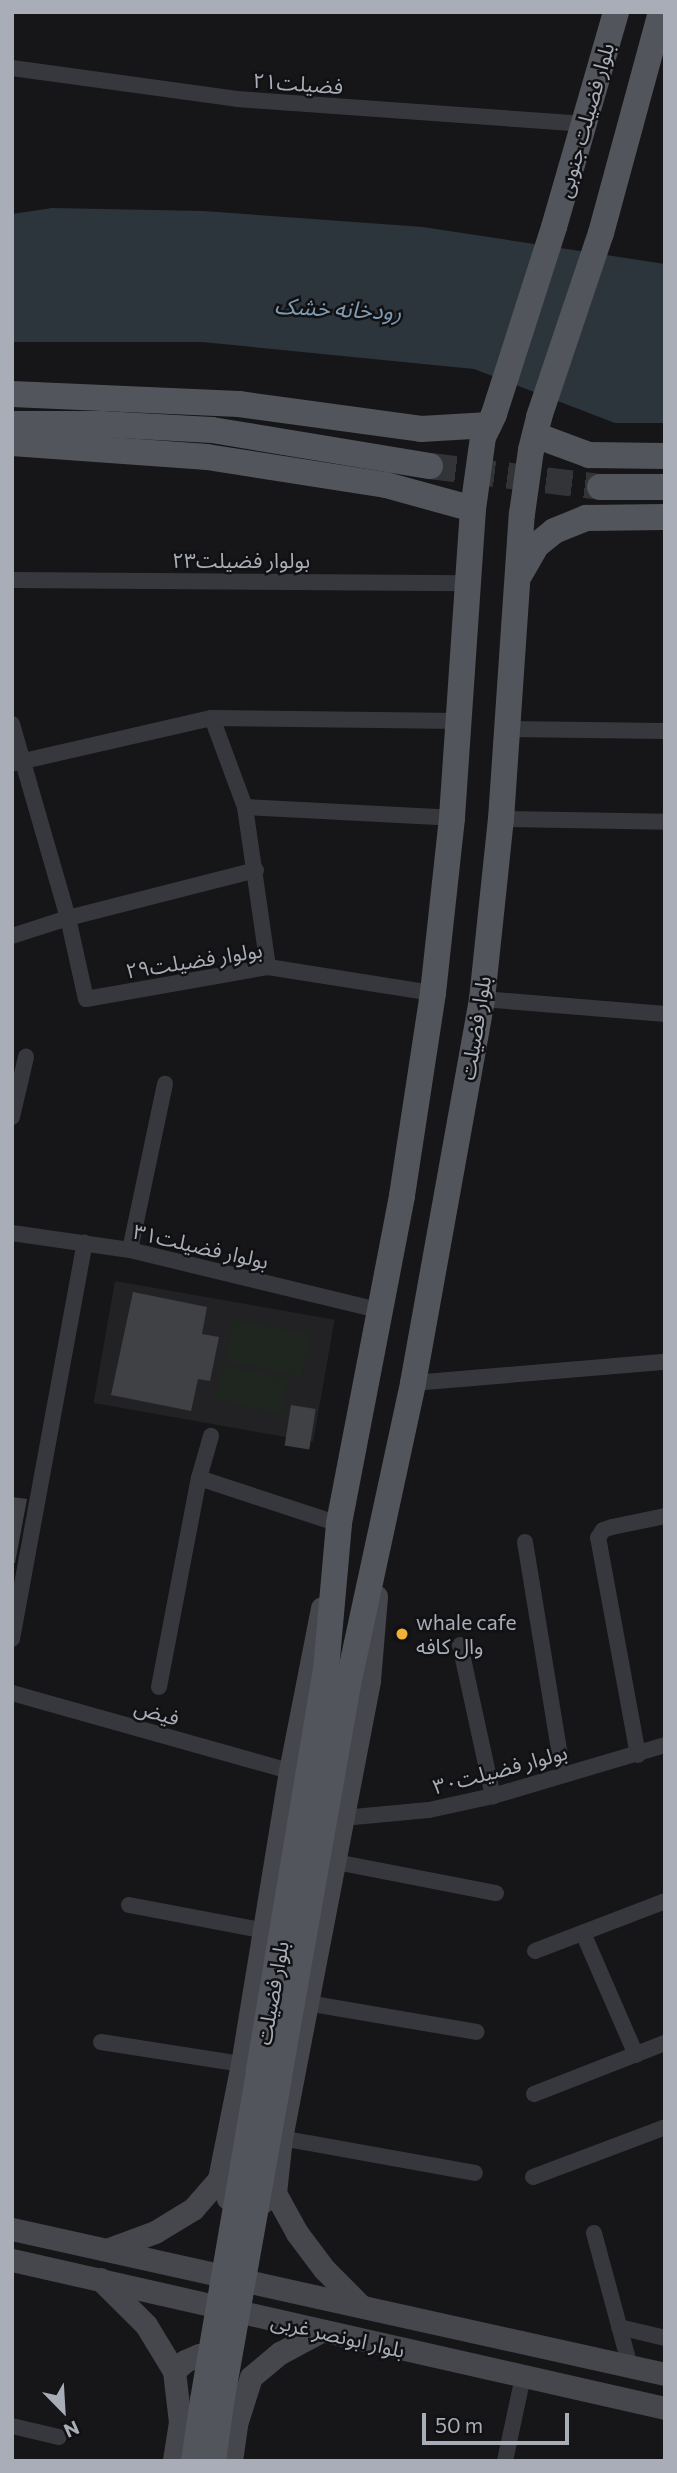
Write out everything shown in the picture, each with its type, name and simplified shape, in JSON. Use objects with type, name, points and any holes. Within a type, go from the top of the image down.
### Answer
[{"type":"main road","name":"بلوار فضیلت جنوبی","points":[[535,434],[601,233],[659,36],[660,12]]},
{"type":"main road","name":"بلوار فضیلت جنوبی","points":[[489,425],[554,227],[609,18]]},
{"type":"main road","points":[[12,394],[239,404],[421,429],[489,425]]},
{"type":"main road","points":[[12,408],[103,424]]},
{"type":"main road","points":[[12,424],[103,424],[212,430],[430,466]]},
{"type":"main road","name":"بلوار فضیلت","points":[[219,2179],[242,2064],[290,1771],[401,1196],[433,993],[452,818],[473,509],[489,425]]},
{"type":"main road","points":[[535,434],[589,455],[665,456]]},
{"type":"main road","name":"بلوار فضیلت","points":[[194,2461],[338,1672],[381,1536],[413,1383],[482,999],[501,819],[505,729],[522,514],[535,434]]},
{"type":"main road","points":[[12,443],[207,457],[386,485],[473,509]]},
{"type":"main road","points":[[600,487],[665,487]]},
{"type":"main road","points":[[516,582],[537,545],[586,517],[665,517]]},
{"type":"main road","points":[[401,1196],[443,1205]]},
{"type":"main road","name":"بلوار فضیلت","points":[[213,2461],[338,1672],[339,1524]]},
{"type":"main road","name":"بلوار فضیلت","points":[[275,2193],[281,2138],[369,1680],[381,1536]]},
{"type":"main road","points":[[109,2249],[155,2232],[193,2209],[219,2179],[228,2198],[237,2204],[258,2205],[275,2193],[297,2233],[324,2269],[361,2306]]},
{"type":"main road","name":"بلوار ابونصر غربی","points":[[12,2229],[665,2374]]},
{"type":"main road","name":"بلوار ابونصر غربی","points":[[12,2260],[665,2408]]},
{"type":"main road","points":[[100,2279],[146,2325],[174,2371],[180,2422],[174,2461]]},
{"type":"main road","points":[[231,2461],[236,2424],[251,2377],[280,2353],[321,2331]]},
{"type":"main road","points":[[174,2371],[185,2361],[214,2354],[229,2358],[251,2377]]},
{"type":"street","name":"فضیلت۲۱","points":[[12,68],[237,99],[582,124]]},
{"type":"street","name":"بولوار فضیلت۲۳","points":[[12,580],[470,583]]},
{"type":"street","points":[[18,762],[212,718],[459,721]]},
{"type":"street","points":[[212,718],[245,807],[268,967]]},
{"type":"street","points":[[12,724],[18,762],[68,918]]},
{"type":"street","points":[[505,729],[665,731]]},
{"type":"street","points":[[245,807],[452,818]]},
{"type":"street","points":[[501,819],[665,822]]},
{"type":"street","points":[[12,936],[68,918],[256,870]]},
{"type":"street","name":"بولوار فضیلت۲۹","points":[[68,918],[86,999],[268,967],[433,993]]},
{"type":"street","points":[[482,999],[665,1014]]},
{"type":"street","points":[[12,1117],[26,1057]]},
{"type":"street","points":[[130,1250],[165,1084]]},
{"type":"street","name":"بولوار فضیلت۳۱","points":[[12,1233],[130,1250],[378,1310]]},
{"type":"street","points":[[12,1639],[85,1243]]},
{"type":"street","points":[[413,1383],[665,1362]]},
{"type":"street","points":[[159,1687],[199,1478],[211,1436]]},
{"type":"street","points":[[199,1478],[339,1524]]},
{"type":"street","points":[[638,1755],[598,1538],[603,1530],[665,1516]]},
{"type":"street","points":[[525,1542],[563,1774]]},
{"type":"street","points":[[460,1645],[492,1796]]},
{"type":"street","name":"فیض","points":[[12,1693],[290,1771]]},
{"type":"street","name":"بولوار فضیلت۳۰","points":[[344,1818],[429,1810],[492,1796],[665,1745]]},
{"type":"street","points":[[336,1862],[496,1893]]},
{"type":"street","points":[[535,1951],[665,1901]]},
{"type":"street","points":[[129,1905],[265,1931]]},
{"type":"street","points":[[583,1933],[636,2055]]},
{"type":"street","points":[[307,2003],[477,2032]]},
{"type":"street","points":[[101,2042],[242,2064]]},
{"type":"street","points":[[534,2094],[665,2043]]},
{"type":"street","points":[[533,2178],[665,2127]]},
{"type":"street","points":[[281,2138],[475,2174]]},
{"type":"street","points":[[594,2233],[630,2367]]},
{"type":"street","points":[[619,2327],[665,2338]]},
{"type":"street","points":[[505,2461],[523,2376]]},
{"type":"street","points":[[12,2426],[59,2437]]},
{"type":"shaded area","points":[[115,1281],[335,1320],[313,1442],[93,1403]]},
{"type":"shaded area","points":[[234,1319],[310,1335],[301,1377],[225,1361]]},
{"type":"shaded area","points":[[224,1365],[288,1380],[280,1414],[216,1399]]},
{"type":"water","name":"رودخانه خشک","points":[[52,208],[203,211],[423,227],[665,264],[665,423],[615,423],[474,369],[202,342],[12,342],[12,214]]},
{"type":"building","points":[[133,1292],[207,1307],[202,1334],[219,1337],[210,1381],[198,1379],[191,1411],[111,1395]]},
{"type":"building","points":[[291,1405],[316,1409],[309,1449],[285,1445]]},
{"type":"building","points":[[12,1497],[27,1499],[15,1563],[12,1563]]},
{"type":"tunnel","points":[[430,466],[600,487]]},
{"type":"place","name":"whale cafe وال کافه","points":[[402,1634]]}]
